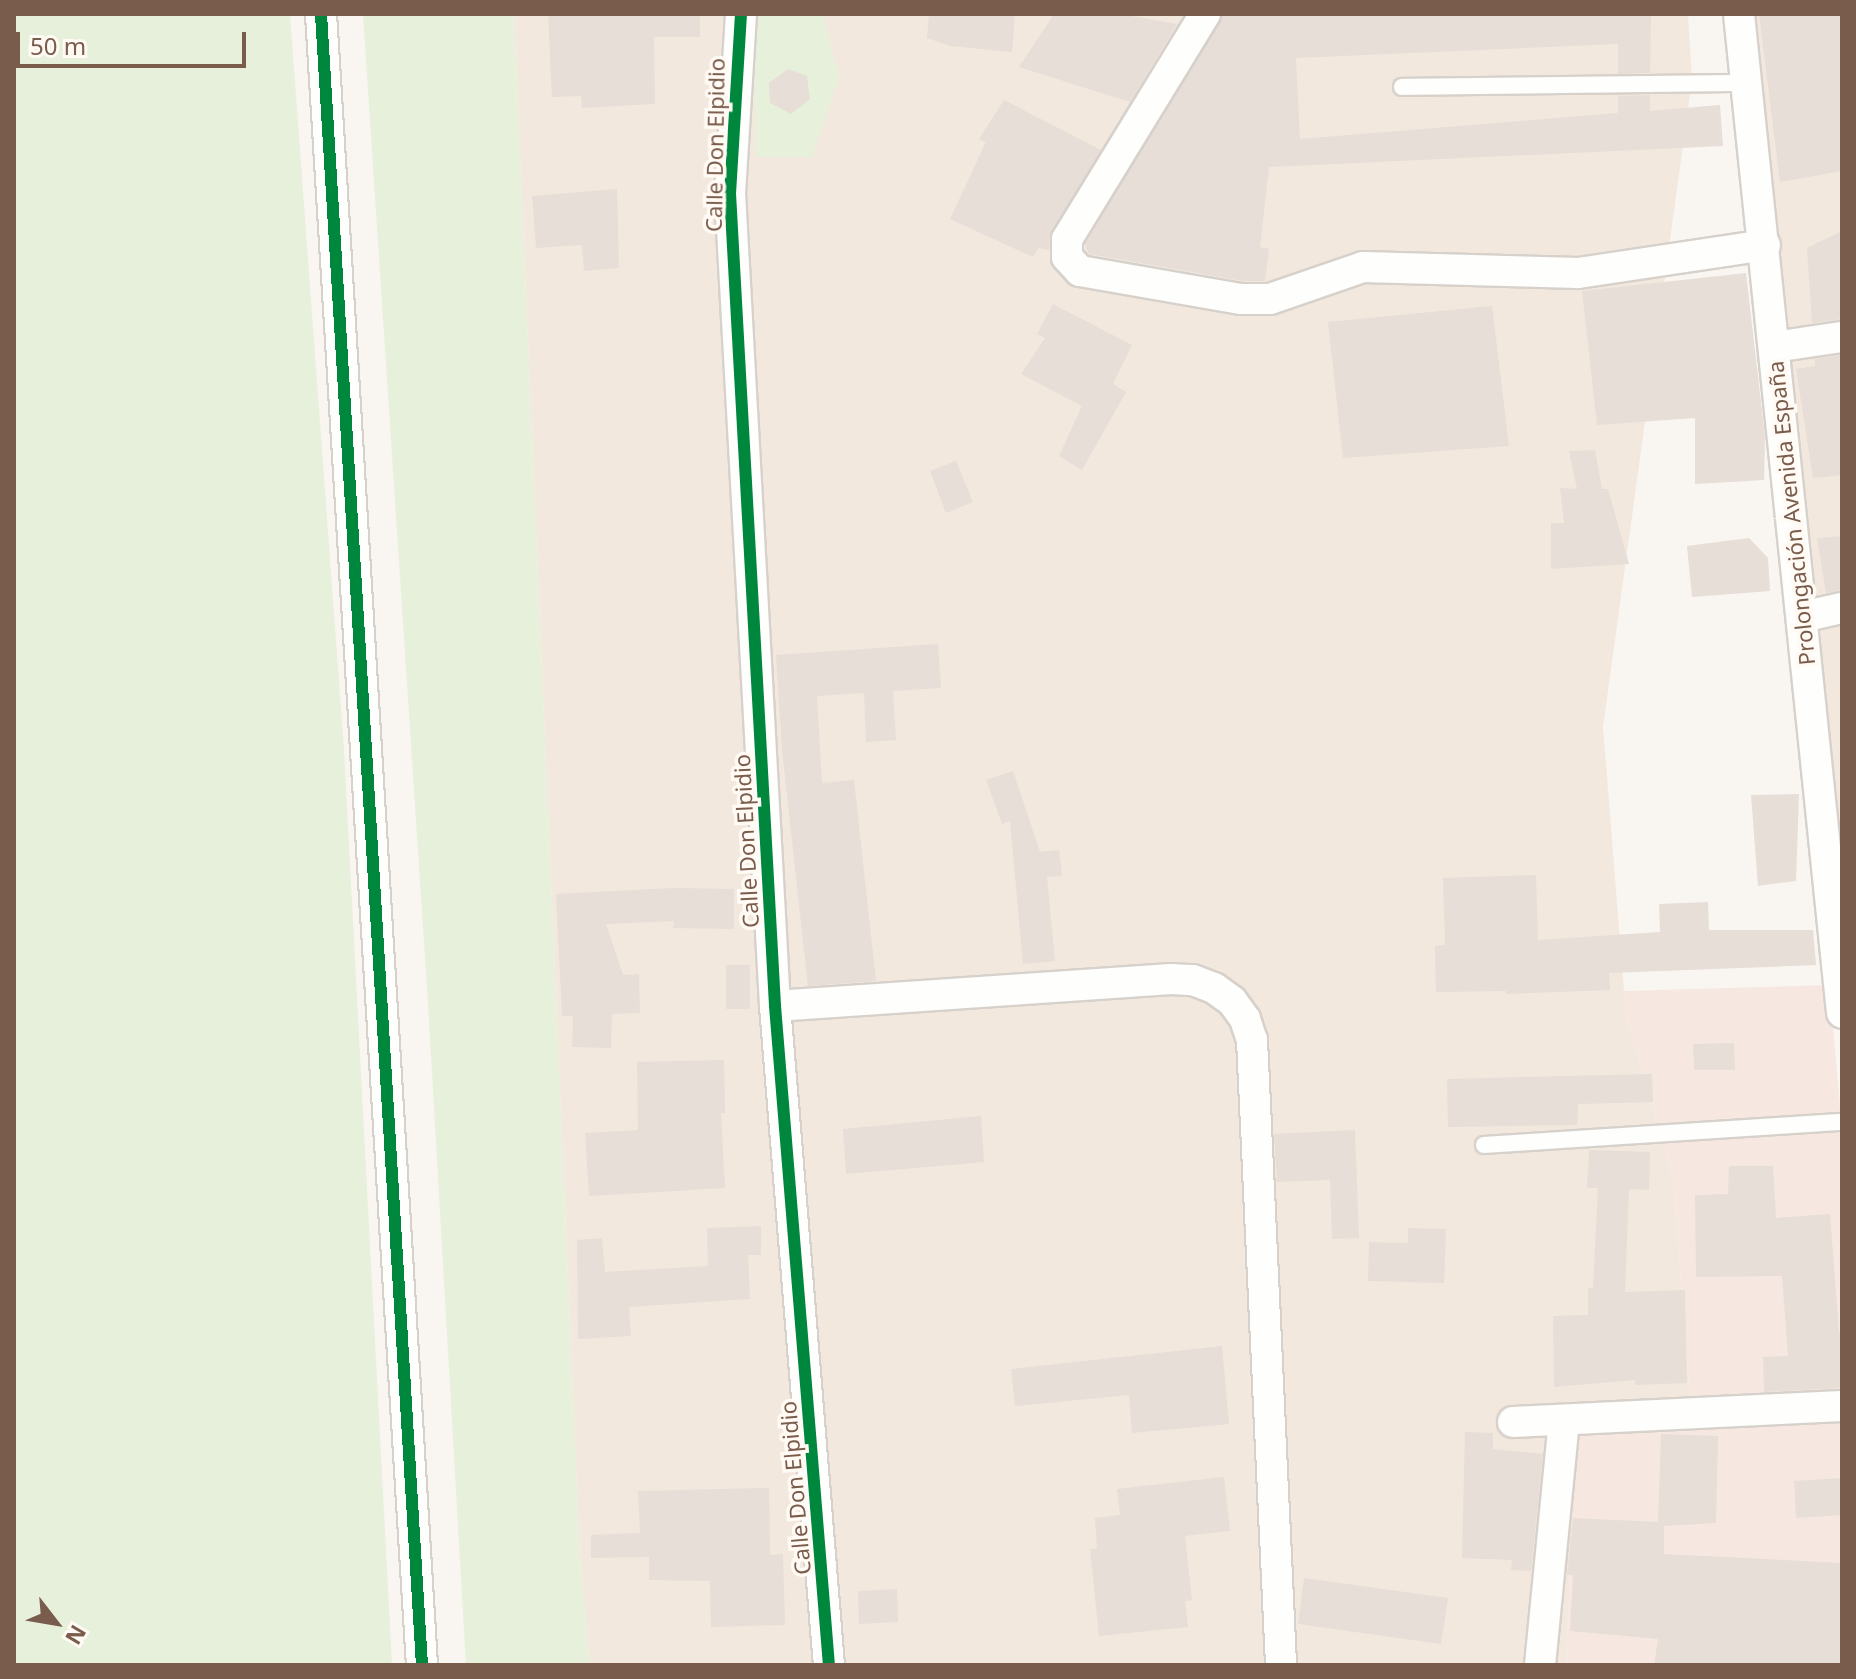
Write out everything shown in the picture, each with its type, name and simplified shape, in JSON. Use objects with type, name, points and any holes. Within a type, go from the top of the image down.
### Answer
[{"type":"street","points":[[321,14],[422,1665]]},
{"type":"street","name":"Calle Don Elpidio","points":[[741,14],[730,193],[775,1006],[829,1665]]},
{"type":"street","points":[[1205,14],[1067,239],[1067,257],[1080,271],[1241,299],[1270,299],[1363,267],[1578,273],[1765,245]]},
{"type":"street","name":"Prolongación Avenida España","points":[[1739,14],[1838,927],[1842,1013]]},
{"type":"street","points":[[1774,347],[1842,337]]},
{"type":"street","points":[[1802,617],[1842,608]]},
{"type":"street","points":[[775,1006],[1171,979],[1193,980],[1214,988],[1232,1001],[1245,1019],[1252,1040],[1281,1665]]},
{"type":"street","points":[[1513,1422],[1842,1406]]},
{"type":"street","points":[[1540,1665],[1564,1421]]},
{"type":"lane","points":[[1402,87],[1746,83]]},
{"type":"lane","points":[[1484,1145],[1842,1122]]},
{"type":"shaded area","points":[[514,14],[1688,14],[1692,80],[1603,727],[1626,1016],[1673,1178],[1690,1402],[1576,1438],[1566,1665],[590,1665],[580,1560]]},
{"type":"shaded area","points":[[1739,14],[1842,14],[1842,1007]]},
{"type":"shaded area","points":[[1829,985],[1842,1127],[1842,1665],[1566,1665],[1576,1438],[1690,1401],[1673,1178],[1626,1016],[1624,991]]},
{"type":"green space","points":[[14,14],[290,14],[344,750],[392,1665],[14,1665]]},
{"type":"green space","points":[[363,14],[514,14],[580,1560],[590,1665],[466,1665],[428,1003]]},
{"type":"green space","points":[[760,14],[823,14],[839,77],[812,157],[756,157],[753,57]]},
{"type":"building","points":[[548,14],[700,14],[700,37],[654,37],[655,104],[582,108],[581,96],[552,97]]},
{"type":"building","points":[[929,14],[1015,14],[1012,52],[951,46],[927,38]]},
{"type":"building","points":[[1054,14],[1120,14],[1177,24],[1130,102],[1019,67]]},
{"type":"building","points":[[1223,14],[1651,14],[1650,73],[1618,74],[1618,44],[1296,58],[1300,139],[1618,113],[1618,96],[1650,95],[1650,111],[1720,105],[1723,146],[1269,167],[1260,247],[1269,249],[1265,281],[1243,281],[1089,254],[1085,244]]},
{"type":"building","points":[[1759,14],[1842,14],[1842,171],[1780,182]]},
{"type":"building","points":[[788,69],[807,76],[810,99],[791,114],[770,103],[769,83]]},
{"type":"building","points":[[1004,100],[1101,150],[1052,230],[1049,250],[1038,248],[1033,257],[950,219],[986,142],[979,139]]},
{"type":"building","points":[[617,189],[619,268],[584,271],[582,245],[536,248],[532,196]]},
{"type":"building","points":[[1842,231],[1842,319],[1812,323],[1807,248]]},
{"type":"building","points":[[1746,273],[1765,437],[1764,480],[1695,484],[1695,418],[1597,425],[1582,291]]},
{"type":"building","points":[[1053,304],[1132,345],[1113,384],[1126,392],[1082,470],[1059,456],[1082,406],[1021,374],[1045,338],[1037,334]]},
{"type":"building","points":[[1492,306],[1509,446],[1343,458],[1328,322]]},
{"type":"building","points":[[1842,355],[1842,475],[1813,478],[1796,369],[1815,366],[1815,359]]},
{"type":"building","points":[[1595,450],[1602,489],[1608,489],[1629,564],[1551,569],[1551,523],[1564,523],[1560,488],[1577,489],[1569,451]]},
{"type":"building","points":[[956,461],[973,502],[946,513],[930,471]]},
{"type":"building","points":[[1842,536],[1842,590],[1826,593],[1817,538]]},
{"type":"building","points":[[1749,538],[1768,558],[1770,591],[1692,597],[1687,546]]},
{"type":"building","points":[[938,644],[941,688],[893,691],[896,740],[866,742],[864,693],[817,696],[822,783],[854,780],[876,981],[808,986],[782,750],[776,655]]},
{"type":"building","points":[[1013,771],[1040,852],[1059,850],[1062,876],[1047,877],[1055,961],[1023,964],[1010,821],[1002,824],[986,780]]},
{"type":"building","points":[[1799,794],[1796,881],[1758,886],[1751,795]]},
{"type":"building","points":[[1536,875],[1538,940],[1660,932],[1659,904],[1708,902],[1709,930],[1813,930],[1816,965],[1609,973],[1610,990],[1506,994],[1506,991],[1436,992],[1435,946],[1445,945],[1443,878]]},
{"type":"building","points":[[674,888],[734,889],[734,929],[673,928],[674,921],[606,924],[623,975],[639,974],[640,1013],[612,1014],[611,1048],[572,1047],[573,1016],[562,1016],[556,894]]},
{"type":"building","points":[[726,965],[750,965],[750,1009],[726,1009]]},
{"type":"building","points":[[1734,1043],[1735,1070],[1694,1070],[1693,1044]]},
{"type":"building","points":[[724,1060],[725,1113],[721,1113],[725,1188],[589,1196],[585,1133],[638,1130],[637,1062]]},
{"type":"building","points":[[1652,1074],[1653,1102],[1578,1104],[1577,1125],[1448,1127],[1447,1079]]},
{"type":"building","points":[[981,1116],[984,1162],[846,1174],[843,1129]]},
{"type":"building","points":[[1355,1130],[1359,1238],[1332,1239],[1330,1180],[1277,1182],[1274,1134]]},
{"type":"building","points":[[1589,1150],[1650,1152],[1649,1190],[1629,1189],[1625,1292],[1685,1290],[1687,1383],[1635,1385],[1635,1380],[1554,1387],[1553,1316],[1588,1315],[1588,1288],[1593,1288],[1598,1188],[1587,1188]]},
{"type":"building","points":[[1729,1166],[1773,1166],[1776,1218],[1830,1214],[1839,1332],[1842,1332],[1842,1388],[1764,1392],[1763,1357],[1788,1356],[1782,1276],[1696,1277],[1695,1195],[1728,1194]]},
{"type":"building","points":[[761,1226],[761,1255],[748,1255],[750,1299],[629,1307],[631,1336],[578,1339],[577,1240],[602,1238],[605,1272],[708,1266],[707,1228]]},
{"type":"building","points":[[1408,1228],[1446,1229],[1444,1283],[1368,1281],[1369,1242],[1408,1243]]},
{"type":"building","points":[[1222,1346],[1229,1424],[1132,1433],[1129,1395],[1015,1406],[1011,1369]]},
{"type":"building","points":[[1465,1432],[1493,1433],[1493,1449],[1543,1454],[1531,1571],[1511,1570],[1512,1560],[1462,1558]]},
{"type":"building","points":[[1661,1434],[1718,1436],[1716,1523],[1664,1526],[1664,1554],[1842,1563],[1842,1665],[1654,1665],[1658,1639],[1570,1631],[1573,1575],[1567,1575],[1573,1518],[1658,1522]]},
{"type":"building","points":[[1224,1477],[1230,1531],[1185,1536],[1192,1600],[1185,1601],[1188,1627],[1099,1636],[1090,1549],[1097,1549],[1095,1518],[1120,1515],[1117,1489]]},
{"type":"building","points":[[1842,1478],[1842,1515],[1796,1518],[1794,1481]]},
{"type":"building","points":[[769,1488],[770,1555],[783,1554],[785,1625],[711,1627],[710,1581],[649,1580],[649,1557],[591,1558],[591,1535],[640,1533],[638,1491]]},
{"type":"building","points":[[1304,1578],[1448,1598],[1441,1644],[1298,1624]]},
{"type":"building","points":[[897,1589],[898,1622],[859,1624],[858,1591]]},
{"type":"cycle path","points":[[321,14],[422,1665]]},
{"type":"cycle path","points":[[741,14],[730,193],[775,1006],[829,1665]]}]
